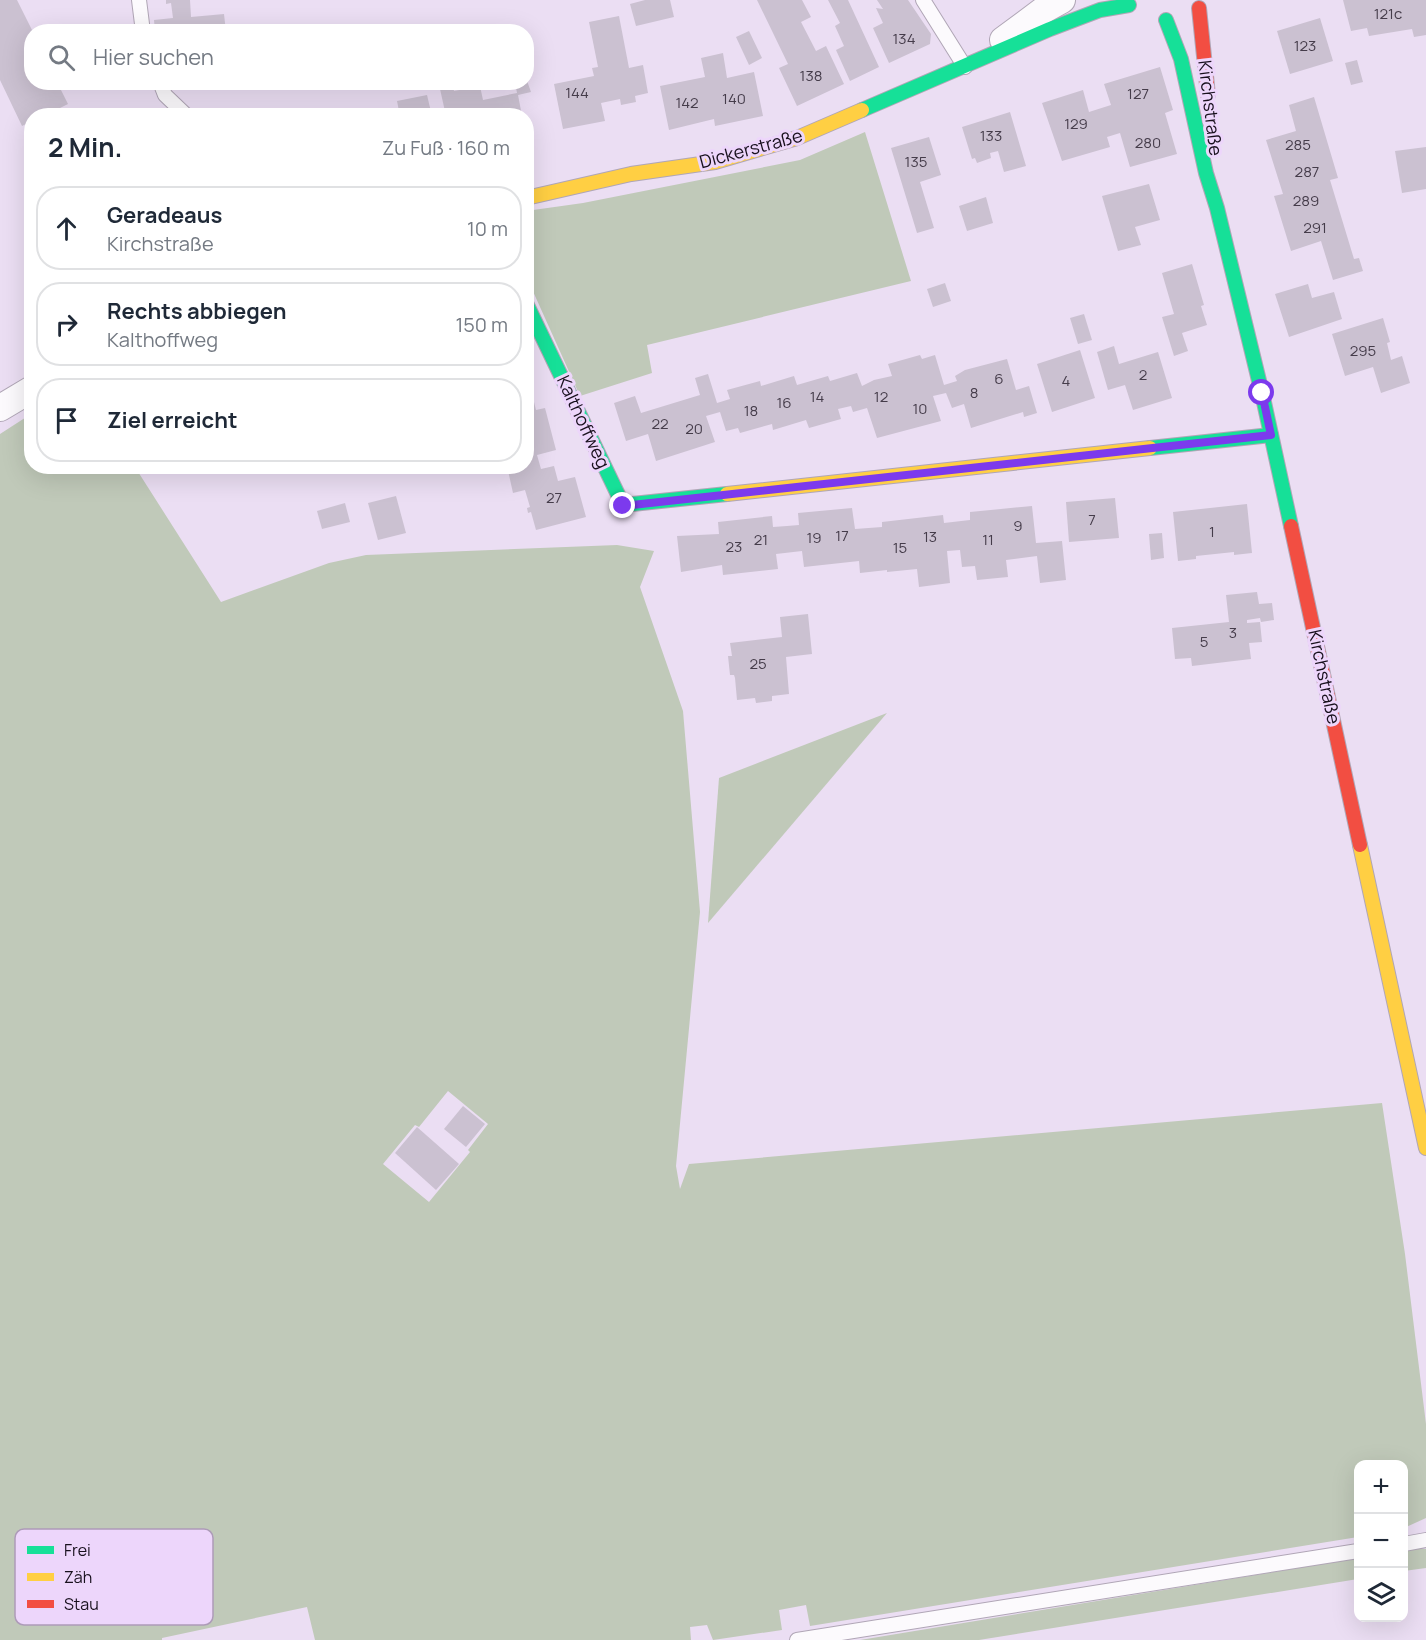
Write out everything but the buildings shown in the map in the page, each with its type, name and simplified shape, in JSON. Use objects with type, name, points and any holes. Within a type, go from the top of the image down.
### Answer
[{"type":"street","name":"Dickerstraße","points":[[965,67],[1042,11],[1062,0]]},
{"type":"street","name":"Dickerstraße","points":[[534,196],[631,174],[715,162],[797,138],[1100,10],[1143,11],[1184,17],[1203,4]]},
{"type":"street","name":"Kirchstraße","points":[[1203,4],[1210,112]]},
{"type":"street","name":"Kirchstraße","points":[[1143,11],[1181,59],[1206,173],[1217,208],[1271,435],[1426,1148]]},
{"type":"street","name":"Kirchstraße","points":[[1215,147],[1218,170],[1217,208]]},
{"type":"street","name":"Kalthoffweg","points":[[534,320],[623,506],[1271,435]]},
{"type":"street","points":[[0,408],[24,394]]},
{"type":"lane","points":[[139,0],[142,24]]},
{"type":"lane","points":[[922,0],[965,67]]},
{"type":"lane","points":[[163,90],[165,95],[179,108]]},
{"type":"lane","points":[[1408,1543],[1426,1540]]},
{"type":"lane","points":[[797,1640],[1354,1552]]},
{"type":"green space","points":[[865,132],[911,281],[647,345],[652,373],[580,396],[534,294],[534,210],[583,203],[800,160]]},
{"type":"green space","points":[[24,419],[24,474],[139,474],[221,602],[329,563],[366,555],[617,545],[654,551],[640,587],[683,711],[700,912],[676,1166],[680,1189],[689,1164],[1382,1103],[1405,1254],[1426,1424],[1426,1518],[1408,1526],[1408,1460],[1354,1460],[1354,1538],[810,1626],[806,1605],[779,1610],[782,1630],[713,1640],[707,1625],[690,1627],[691,1640],[315,1640],[307,1607],[162,1638],[162,1640],[0,1640],[0,434]],"holes":[[[448,1091],[488,1124],[468,1150],[470,1152],[429,1202],[383,1164],[415,1125],[419,1127]]]},
{"type":"green space","points":[[887,713],[708,923],[719,778]]},
{"type":"green space","points":[[1426,1549],[1426,1568],[1408,1570],[1408,1550]]},
{"type":"green space","points":[[1354,1559],[1354,1580],[979,1640],[860,1640]]},
{"type":"traffic: fast","points":[[862,110],[1050,29],[1100,10],[1129,5]]},
{"type":"traffic: fast","points":[[1166,20],[1181,59],[1206,173],[1217,208],[1262,393],[1291,526]]},
{"type":"traffic: fast","points":[[534,320],[623,505],[727,494]]},
{"type":"traffic: fast","points":[[1150,448],[1271,435]]},
{"type":"traffic: slow","points":[[534,196],[631,174],[715,162],[797,138],[862,110]]},
{"type":"traffic: slow","points":[[727,494],[1150,448]]},
{"type":"traffic: slow","points":[[1360,845],[1426,1148]]},
{"type":"traffic: jam","points":[[1199,8],[1208,95]]},
{"type":"traffic: jam","points":[[1291,526],[1360,845]]},
{"type":"route","points":[[623,506],[1271,435],[1262,393]]}]
